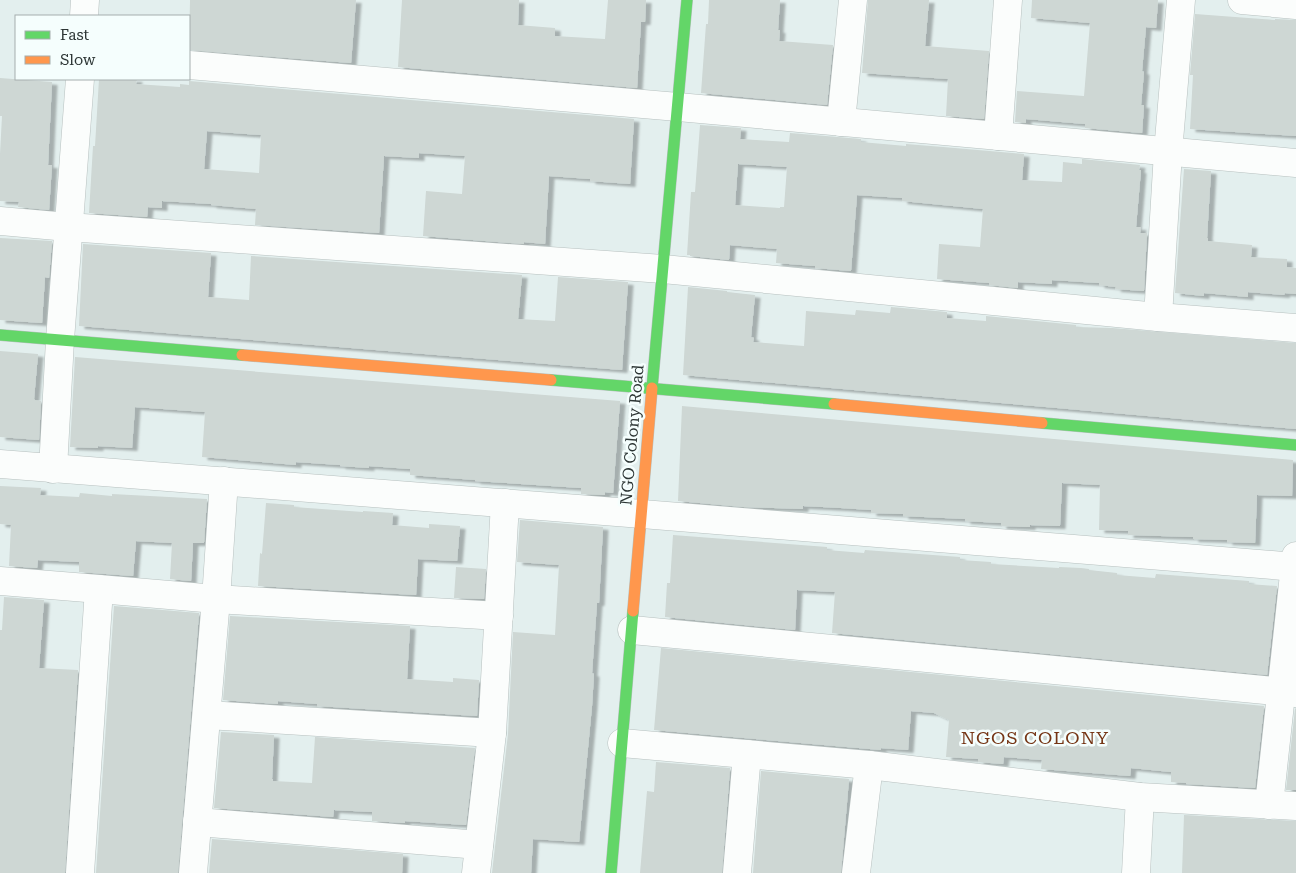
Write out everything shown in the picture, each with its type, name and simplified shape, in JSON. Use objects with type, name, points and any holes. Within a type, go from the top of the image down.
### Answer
[{"type":"street","points":[[84,15],[85,0]]},
{"type":"street","name":"NGO Colony Road","points":[[611,873],[687,0]]},
{"type":"street","points":[[841,122],[853,0]]},
{"type":"street","points":[[998,136],[1008,0]]},
{"type":"street","points":[[1158,317],[1168,152],[1181,0]]},
{"type":"street","points":[[1242,0],[1296,5]]},
{"type":"street","points":[[190,64],[1296,163]]},
{"type":"street","points":[[54,469],[60,340],[80,80]]},
{"type":"street","points":[[0,221],[663,269],[1158,317],[1296,328]]},
{"type":"street","points":[[0,335],[652,388],[1296,445]]},
{"type":"street","points":[[0,464],[1296,563],[1289,692],[1269,805]]},
{"type":"street","points":[[193,873],[207,715],[224,481]]},
{"type":"street","points":[[476,873],[492,733],[505,503]]},
{"type":"street","points":[[0,581],[216,599],[499,616]]},
{"type":"street","points":[[80,873],[99,589]]},
{"type":"street","points":[[632,630],[1289,692]]},
{"type":"street","points":[[207,715],[492,733]]},
{"type":"street","points":[[622,743],[869,765],[1140,797],[1296,806]]},
{"type":"street","points":[[737,873],[747,754]]},
{"type":"street","points":[[856,873],[869,765]]},
{"type":"street","points":[[1136,873],[1140,797]]},
{"type":"street","points":[[197,822],[479,844]]},
{"type":"building","points":[[190,0],[356,0],[351,63],[190,50]]},
{"type":"building","points":[[402,0],[519,0],[518,25],[555,28],[555,36],[605,39],[608,0],[646,0],[645,22],[641,22],[637,88],[398,67]]},
{"type":"building","points":[[709,0],[780,0],[779,41],[833,45],[827,105],[701,93]]},
{"type":"building","points":[[868,0],[929,0],[925,46],[989,51],[984,119],[946,116],[948,79],[862,73]]},
{"type":"building","points":[[1032,0],[1158,0],[1156,28],[1146,27],[1142,71],[1144,72],[1141,105],[1144,105],[1142,133],[1085,128],[1085,124],[1026,119],[1026,123],[1015,122],[1017,91],[1084,96],[1090,23],[1031,18]]},
{"type":"building","points":[[1195,14],[1296,20],[1296,136],[1190,129],[1193,75],[1190,75]]},
{"type":"building","points":[[0,78],[52,82],[48,165],[52,165],[49,210],[18,207],[19,202],[0,201],[2,116],[0,116]]},
{"type":"building","points":[[99,80],[137,80],[136,84],[180,87],[180,84],[189,85],[189,81],[634,119],[630,184],[549,176],[545,244],[423,236],[426,191],[462,194],[465,156],[419,153],[419,158],[384,156],[379,233],[255,225],[256,209],[211,204],[162,201],[162,208],[148,207],[147,217],[89,213],[93,146],[95,146]],"holes":[[[207,131],[261,135],[259,173],[204,169]]]},
{"type":"building","points":[[700,125],[741,128],[740,139],[789,142],[790,133],[861,139],[861,142],[1024,154],[1022,180],[1062,182],[1063,162],[1082,164],[1082,159],[1140,165],[1136,227],[1141,227],[1140,233],[1147,233],[1144,291],[1115,289],[1116,287],[1099,285],[1099,283],[1052,280],[1052,284],[1018,282],[1018,288],[989,285],[989,283],[937,279],[939,244],[980,247],[983,209],[902,201],[902,198],[857,195],[851,271],[776,263],[777,249],[730,245],[729,260],[690,256],[687,255],[691,192],[695,192]],"holes":[[[738,164],[787,167],[784,207],[735,205]]]},
{"type":"building","points":[[1184,169],[1211,171],[1208,241],[1252,245],[1251,257],[1287,259],[1287,267],[1296,268],[1296,294],[1248,292],[1248,297],[1204,293],[1204,296],[1175,293]]},
{"type":"building","points":[[0,238],[52,241],[49,278],[45,277],[42,323],[0,320]]},
{"type":"building","points":[[83,244],[211,253],[208,297],[249,300],[251,256],[522,275],[518,319],[555,321],[558,277],[628,282],[622,370],[79,326]]},
{"type":"building","points":[[688,287],[755,295],[751,337],[754,338],[753,342],[804,346],[806,311],[855,315],[856,310],[890,313],[891,307],[947,312],[947,318],[986,321],[986,316],[1076,325],[1076,327],[1112,328],[1296,343],[1296,429],[683,375]]},
{"type":"building","points":[[0,351],[38,354],[34,399],[41,401],[39,440],[0,437]]},
{"type":"building","points":[[75,357],[620,401],[613,493],[605,492],[605,495],[581,494],[581,488],[410,475],[410,469],[369,466],[369,468],[296,462],[296,465],[202,457],[205,412],[135,407],[132,448],[70,447]]},
{"type":"building","points":[[682,406],[1293,460],[1292,496],[1257,495],[1255,543],[1193,539],[1193,537],[1128,535],[1128,531],[1099,530],[1100,485],[1062,483],[1060,526],[1001,526],[1001,523],[965,521],[965,519],[871,513],[871,510],[803,506],[803,509],[743,507],[678,501]]},
{"type":"building","points":[[0,486],[41,488],[40,495],[79,497],[80,493],[207,499],[204,543],[193,543],[191,581],[170,579],[172,543],[136,541],[133,576],[79,572],[79,562],[38,560],[37,568],[9,566],[11,525],[0,524]]},
{"type":"building","points":[[266,503],[294,505],[294,507],[393,513],[392,525],[429,528],[429,524],[460,526],[457,561],[418,559],[416,595],[258,586]]},
{"type":"building","points":[[520,520],[603,527],[599,603],[597,603],[592,673],[594,674],[592,706],[579,842],[533,839],[531,873],[492,873],[508,734],[513,632],[555,635],[559,565],[517,562]]},
{"type":"building","points":[[673,535],[827,547],[827,550],[864,553],[865,550],[960,557],[960,560],[991,562],[991,564],[1081,568],[1117,573],[1117,575],[1155,578],[1156,574],[1249,581],[1249,584],[1277,586],[1267,675],[832,633],[835,592],[797,590],[795,630],[665,617],[667,583],[670,583]]},
{"type":"building","points":[[456,567],[486,569],[484,599],[454,598]]},
{"type":"building","points":[[4,597],[44,600],[39,668],[78,670],[65,873],[0,873],[0,630],[2,630]]},
{"type":"building","points":[[114,606],[199,613],[178,873],[96,873]]},
{"type":"building","points":[[230,616],[410,626],[407,679],[453,682],[453,678],[479,680],[477,716],[317,706],[317,704],[278,701],[278,704],[223,700]]},
{"type":"building","points":[[661,648],[1264,706],[1255,788],[1171,782],[1171,772],[1131,768],[1130,776],[1041,769],[1042,760],[1004,757],[1003,764],[978,762],[978,759],[946,757],[949,720],[934,713],[911,711],[908,750],[881,748],[881,750],[654,730]]},
{"type":"building","points":[[1295,709],[1296,790],[1286,790]]},
{"type":"building","points":[[221,732],[274,735],[273,781],[312,783],[315,737],[475,748],[466,825],[372,821],[372,812],[334,810],[333,817],[214,808]]},
{"type":"building","points":[[656,762],[730,768],[722,873],[640,873],[647,791],[654,792]]},
{"type":"building","points":[[761,771],[849,779],[841,873],[753,873]]},
{"type":"building","points":[[1184,815],[1296,821],[1296,873],[1182,873]]},
{"type":"building","points":[[212,839],[403,854],[402,873],[209,873]]},
{"type":"traffic: fast","points":[[652,388],[687,0]]},
{"type":"traffic: fast","points":[[0,335],[242,355]]},
{"type":"traffic: fast","points":[[551,380],[834,404]]},
{"type":"traffic: fast","points":[[1042,423],[1296,445]]},
{"type":"traffic: fast","points":[[611,873],[633,611]]},
{"type":"traffic: slow","points":[[242,355],[551,380]]},
{"type":"traffic: slow","points":[[633,611],[652,388]]},
{"type":"traffic: slow","points":[[834,404],[1042,423]]},
{"type":"district","name":"NGOS COLONY","points":[[1035,737]]}]
